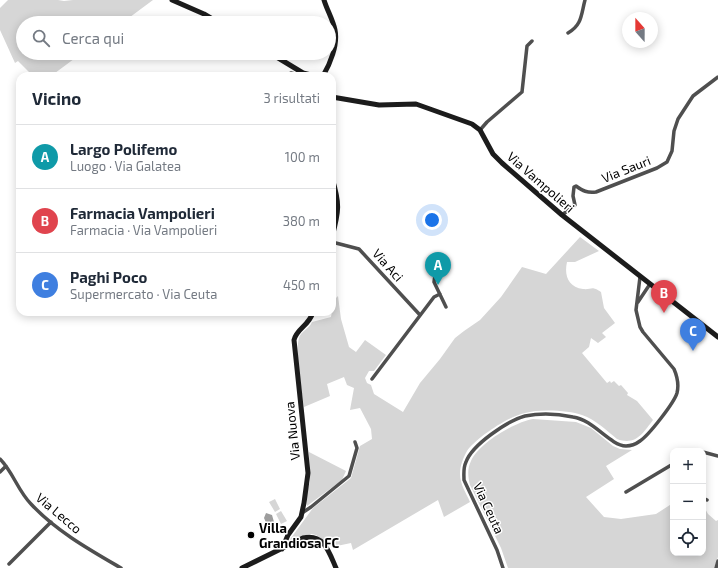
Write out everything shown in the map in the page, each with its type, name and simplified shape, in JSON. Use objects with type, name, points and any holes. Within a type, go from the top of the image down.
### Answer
[{"type":"street","points":[[172,0],[207,16]]},
{"type":"street","points":[[324,0],[330,16]]},
{"type":"street","points":[[568,33],[576,29],[579,24],[585,0]]},
{"type":"street","points":[[336,97],[379,105],[416,104],[472,124],[480,130],[487,122],[522,92],[527,46],[532,41]]},
{"type":"street","points":[[281,60],[300,72]]},
{"type":"street","points":[[325,72],[330,60]]},
{"type":"street","name":"Via Sauri","points":[[562,215],[575,205],[573,196],[574,187],[576,186],[587,193],[596,192],[657,168],[667,162],[672,152],[674,131],[678,119],[693,96],[718,77]]},
{"type":"street","name":"Via Vampolieri","points":[[480,130],[490,150],[496,158],[562,215],[718,337]]},
{"type":"street","points":[[336,191],[339,206],[336,219]]},
{"type":"street","name":"Via Aci","points":[[336,243],[359,248],[420,316]]},
{"type":"street","points":[[431,260],[435,275],[434,282],[446,307]]},
{"type":"street","name":"Via Ceuta","points":[[503,568],[497,550],[464,480],[464,469],[468,457],[476,446],[504,426],[518,418],[530,415],[581,418],[616,443],[621,445],[632,445],[643,439],[674,400],[678,388],[677,375],[671,364],[643,332],[637,316],[640,277]]},
{"type":"street","points":[[637,303],[650,284]]},
{"type":"street","points":[[372,379],[434,297],[440,294]]},
{"type":"street","name":"Via Nuova","points":[[282,549],[288,535],[297,524],[302,513],[308,473],[294,340],[297,332],[310,321],[312,316]]},
{"type":"street","points":[[302,513],[349,476],[357,448],[355,442]]},
{"type":"street","points":[[706,453],[718,456]]},
{"type":"street","name":"Via Lecco","points":[[0,459],[31,505],[82,545],[121,568]]},
{"type":"street","points":[[0,472],[6,466]]},
{"type":"street","points":[[626,492],[670,466]]},
{"type":"street","points":[[10,564],[51,522]]},
{"type":"street","points":[[242,568],[303,538],[309,537],[317,538],[327,548],[336,568]]},
{"type":"street","points":[[716,568],[718,561]]},
{"type":"shaded area","points":[[8,0],[153,0],[131,16],[16,16],[16,60],[73,60],[56,72],[29,72],[18,61],[15,63],[0,30],[0,8]]},
{"type":"shaded area","points":[[580,237],[599,251],[575,262],[567,262],[566,267],[568,280],[574,286],[583,289],[593,288],[601,292],[604,308],[615,323],[602,333],[606,337],[598,343],[591,338],[589,347],[582,353],[607,383],[614,381],[619,386],[621,385],[628,393],[627,395],[637,401],[653,420],[642,434],[629,441],[617,439],[592,420],[576,413],[538,411],[518,415],[510,418],[485,434],[467,451],[462,462],[460,478],[470,502],[444,517],[438,500],[353,550],[351,543],[332,547],[319,537],[311,534],[288,542],[313,508],[351,478],[360,446],[372,439],[371,429],[360,408],[350,410],[354,388],[347,385],[344,377],[327,384],[330,396],[304,407],[299,371],[298,344],[300,336],[312,322],[336,316],[336,298],[338,296],[341,319],[349,347],[356,352],[365,340],[386,355],[374,371],[369,371],[365,378],[367,383],[371,385],[374,394],[403,412],[420,383],[455,338],[480,320],[501,297],[522,267],[546,274]]},
{"type":"shaded area","points":[[533,419],[576,422],[591,428],[613,446],[620,449],[632,450],[606,466],[614,479],[586,497],[604,517],[621,519],[656,514],[670,505],[670,556],[706,556],[706,510],[716,521],[718,520],[718,557],[714,568],[508,568],[501,548],[470,485],[468,470],[475,454],[482,447],[498,434],[525,421]]},
{"type":"shaded area","points":[[309,452],[346,471],[342,480],[307,506],[307,491],[310,482]]},
{"type":"shaded area","points":[[275,499],[280,509],[275,512],[269,502]]},
{"type":"shaded area","points":[[281,511],[287,521],[281,524],[276,514]]},
{"type":"shaded area","points":[[266,513],[272,515],[274,522],[270,527],[267,525],[264,518]]},
{"type":"place","name":"Largo Polifemo","points":[[438,285]]},
{"type":"place","name":"Farmacia Vampolieri","points":[[664,313]]},
{"type":"place","name":"Paghi Poco","points":[[693,351]]},
{"type":"place","name":"Villa Grandiosa FC","points":[[251,535]]}]
